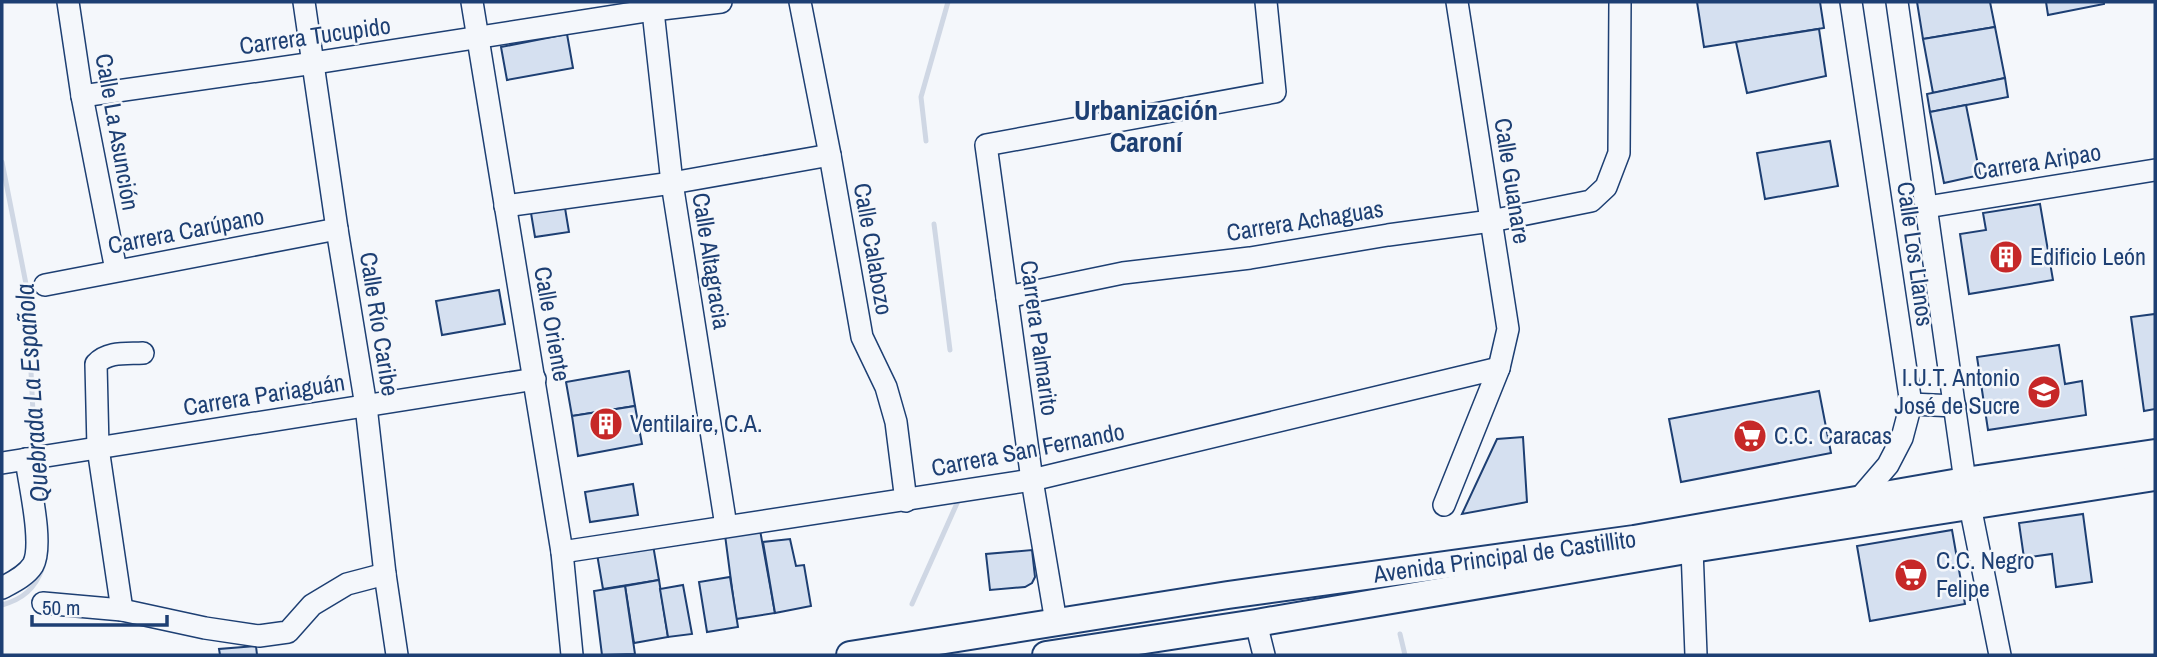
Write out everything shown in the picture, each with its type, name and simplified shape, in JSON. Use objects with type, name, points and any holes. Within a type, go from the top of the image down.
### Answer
[{"type":"main road","name":"Avenida Principal de Castillito","points":[[1061,654],[1692,549],[2155,453]]},
{"type":"main road","name":"Avenida Principal de Castillito","points":[[850,655],[1228,595],[1634,539],[1858,500],[1967,494],[2155,477]]},
{"type":"street","name":"Calle La Asunción","points":[[68,2],[82,96],[116,270]]},
{"type":"street","name":"Calle Río Caribe","points":[[304,2],[366,406],[397,655]]},
{"type":"street","name":"Calle Oriente","points":[[472,2],[562,552],[572,655]]},
{"type":"street","name":"Carrera Tucupido","points":[[82,96],[478,38],[653,6],[722,2]]},
{"type":"street","name":"Calle Calabozo","points":[[800,2],[862,337],[886,387],[896,422],[906,501]]},
{"type":"street","name":"Carrera Palmarito","points":[[1056,622],[1032,480],[986,145],[1275,92],[1266,2]]},
{"type":"street","name":"Calle Guanare","points":[[1444,505],[1499,368],[1508,329],[1457,2]]},
{"type":"street","name":"Carrera Achaguas","points":[[1007,297],[1123,274],[1250,258],[1491,220],[1591,201],[1606,187],[1619,153],[1620,2]]},
{"type":"street","name":"Calle Los Llanos","points":[[1851,2],[1911,404],[1902,438],[1888,465],[1858,500]]},
{"type":"street","name":"Calle Los Llanos","points":[[1897,2],[1967,494],[2000,655]]},
{"type":"street","name":"Calle Altagracia","points":[[653,6],[672,183],[726,526]]},
{"type":"street","points":[[505,206],[672,183],[830,155]]},
{"type":"street","name":"Carrera Aripao","points":[[1927,207],[2155,170]]},
{"type":"street","name":"Carrera Carúpano","points":[[45,285],[337,229]]},
{"type":"street","points":[[122,610],[98,449],[96,364],[103,357],[144,353]]},
{"type":"street","name":"Carrera San Fernando","points":[[562,552],[1032,480],[1499,368]]},
{"type":"street","name":"Carrera Pariaguán","points":[[2,463],[535,379]]},
{"type":"street","points":[[1911,404],[1955,406]]},
{"type":"street","points":[[2,588],[19,579],[33,564],[38,542],[33,458]]},
{"type":"street","points":[[1692,549],[1696,655]]},
{"type":"street","points":[[43,603],[122,610],[205,628],[259,636],[288,632],[312,605],[348,584],[385,574]]},
{"type":"street","points":[[1256,623],[1264,655]]},
{"type":"building","points":[[1697,2],[1820,2],[1824,28],[1704,47]]},
{"type":"building","points":[[1917,2],[1990,2],[1995,27],[1923,39]]},
{"type":"building","points":[[2046,2],[2104,2],[2104,4],[2048,15]]},
{"type":"building","points":[[1995,27],[2005,78],[1933,93],[1923,39]]},
{"type":"building","points":[[1819,29],[1826,76],[1747,93],[1736,42]]},
{"type":"building","points":[[567,34],[573,68],[507,80],[501,47]]},
{"type":"building","points":[[2005,78],[2008,97],[1930,112],[1927,94]]},
{"type":"building","points":[[1966,105],[1980,175],[1944,183],[1930,112]]},
{"type":"building","points":[[1830,141],[1838,186],[1765,199],[1757,153]]},
{"type":"building","name":"Edificio León","points":[[2040,204],[2053,280],[1969,294],[1960,234],[1986,230],[1983,213]]},
{"type":"building","points":[[565,208],[569,232],[535,237],[531,213]]},
{"type":"building","points":[[499,290],[505,324],[442,335],[436,301]]},
{"type":"building","points":[[2155,314],[2155,409],[2144,411],[2131,317]]},
{"type":"building","points":[[2059,345],[2065,384],[2082,381],[2086,415],[1988,430],[1977,357]]},
{"type":"building","points":[[629,371],[635,406],[572,416],[566,382]]},
{"type":"building","name":"C.C. Caracas","points":[[1819,391],[1831,453],[1681,482],[1669,419]]},
{"type":"building","name":"Ventilaire, C.A.","points":[[635,406],[642,444],[578,456],[572,416]]},
{"type":"building","points":[[1523,437],[1527,502],[1462,514],[1497,439]]},
{"type":"building","points":[[633,484],[638,515],[590,522],[585,492]]},
{"type":"building","points":[[2083,514],[2092,582],[2056,587],[2052,554],[2024,558],[2019,523]]},
{"type":"building","points":[[760,530],[775,613],[736,619],[725,535]]},
{"type":"building","name":"C.C. Negro Felipe","points":[[1952,530],[1965,604],[1870,621],[1857,546]]},
{"type":"building","points":[[790,539],[796,566],[804,565],[811,606],[775,613],[763,542]]},
{"type":"building","points":[[653,545],[659,580],[603,589],[597,554]]},
{"type":"building","points":[[1032,550],[1035,577],[1032,583],[1025,587],[990,590],[986,554]]},
{"type":"building","points":[[730,577],[738,627],[707,632],[699,582]]},
{"type":"building","points":[[659,580],[668,637],[634,643],[625,586]]},
{"type":"building","points":[[683,585],[692,634],[668,637],[660,589]]},
{"type":"building","points":[[625,586],[635,654],[602,655],[594,591]]},
{"type":"building","points":[[256,646],[257,655],[220,655],[219,649]]},
{"type":"waterway","points":[[926,141],[921,97],[948,2]]},
{"type":"waterway","name":"Quebrada La Española","points":[[2,162],[27,289],[35,454]]},
{"type":"waterway","points":[[934,224],[950,350]]},
{"type":"waterway","points":[[912,604],[958,501]]},
{"type":"waterway","name":"Quebrada La Española","points":[[2,605],[27,592],[43,567]]},
{"type":"waterway","points":[[1400,634],[1405,655]]},
{"type":"place","name":"Edificio León","points":[[2006,257]]},
{"type":"place","name":"I.U.T. Antonio José de Sucre","points":[[2044,392]]},
{"type":"place","name":"Ventilaire, C.A.","points":[[606,424]]},
{"type":"place","name":"C.C. Caracas","points":[[1750,436]]},
{"type":"place","name":"C.C. Negro Felipe","points":[[1911,575]]},
{"type":"district","name":"Urbanización Caroní","points":[[1146,126]]}]
